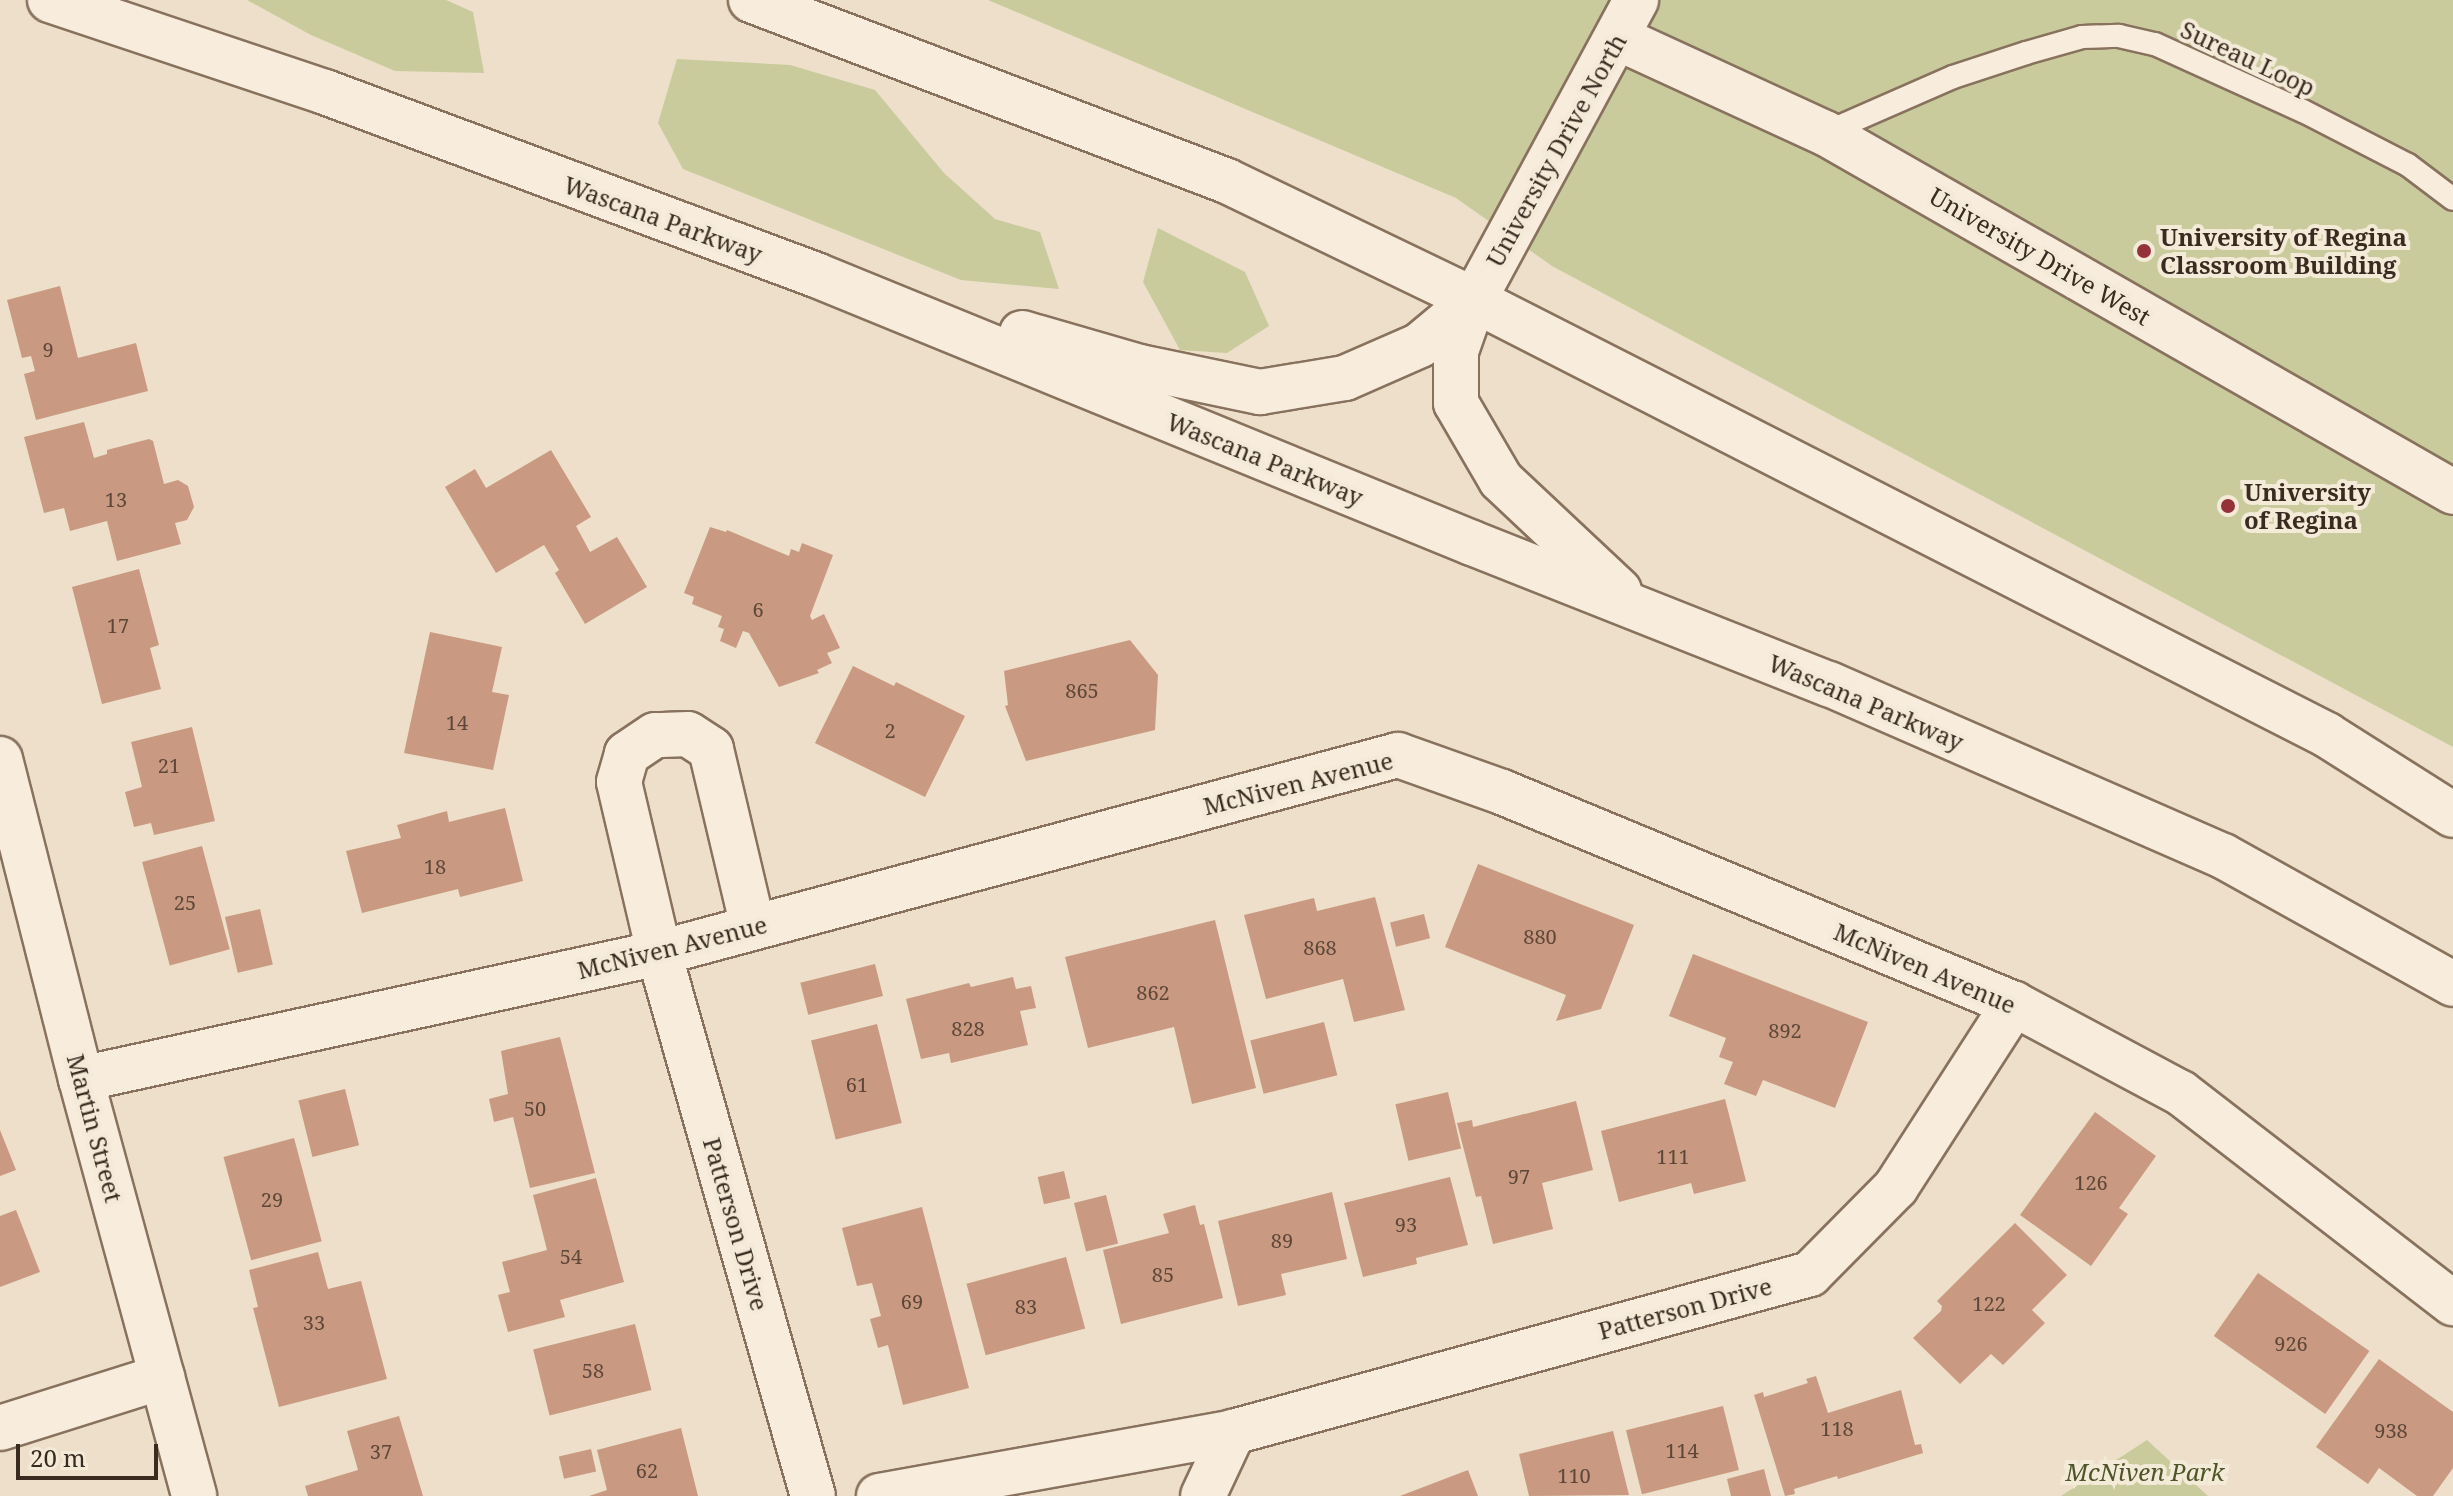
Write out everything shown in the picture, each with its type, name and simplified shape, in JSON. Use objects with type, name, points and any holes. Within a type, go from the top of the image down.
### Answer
[{"type":"street","name":"Wascana Parkway","points":[[50,0],[325,92],[816,275],[1829,684],[2223,856],[2453,984]]},
{"type":"street","points":[[751,0],[1227,181],[1474,300],[2327,735],[2453,815]]},
{"type":"street","name":"University Drive North","points":[[1474,300],[1627,19]]},
{"type":"street","name":"University Drive West","points":[[1627,19],[2453,492]]},
{"type":"street","points":[[816,275],[1140,367],[1260,392],[1345,378],[1420,345],[1474,300]]},
{"type":"street","points":[[1474,300],[1456,351],[1456,403],[1501,480],[1637,608]]},
{"type":"street","name":"Patterson Drive","points":[[753,927],[711,749],[688,734],[655,735],[627,754],[619,782],[659,953],[813,1496]]},
{"type":"street","name":"McNiven Avenue","points":[[81,1079],[659,953],[1398,755],[1502,792],[2014,1004],[2181,1093],[2453,1303]]},
{"type":"street","name":"Martin Street","points":[[0,759],[81,1079],[194,1496]]},
{"type":"street","name":"Patterson Drive","points":[[879,1496],[1233,1432],[1810,1274],[1896,1187],[2014,1004]]},
{"type":"street","points":[[0,1428],[162,1377]]},
{"type":"street","points":[[1203,1496],[1233,1432]]},
{"type":"lane","name":"Sureau Loop","points":[[1825,133],[1953,77],[2082,37],[2119,36],[2155,44],[2303,111],[2408,165],[2453,199]]},
{"type":"green space","points":[[247,0],[446,0],[473,12],[484,73],[395,71],[311,35]]},
{"type":"green space","name":"University of Regina","points":[[988,0],[2453,0],[2453,747],[1552,266],[1456,198]]},
{"type":"green space","points":[[677,59],[790,65],[875,90],[944,173],[995,219],[1040,232],[1059,289],[961,280],[683,169],[658,123]]},
{"type":"green space","points":[[1158,228],[1245,272],[1269,326],[1227,353],[1180,350],[1143,282]]},
{"type":"green space","name":"McNiven Park","points":[[2147,1440],[2208,1496],[2061,1496]]},
{"type":"building","points":[[60,286],[78,358],[136,343],[148,391],[36,420],[24,374],[35,371],[31,356],[22,358],[7,300]]},
{"type":"building","points":[[84,422],[94,458],[107,454],[107,450],[149,439],[153,441],[164,484],[178,480],[188,486],[194,507],[187,520],[175,523],[181,544],[117,561],[107,521],[70,531],[64,508],[44,513],[24,437]]},
{"type":"building","points":[[551,450],[591,517],[576,526],[590,552],[617,537],[647,587],[585,624],[555,573],[559,570],[544,545],[496,573],[445,487],[475,469],[486,488]]},
{"type":"building","points":[[710,527],[727,530],[789,556],[791,549],[799,552],[802,543],[833,555],[810,616],[812,620],[824,614],[840,648],[827,653],[832,663],[817,670],[819,673],[779,687],[749,633],[743,631],[736,648],[720,641],[724,629],[718,627],[722,616],[692,604],[694,597],[684,593]]},
{"type":"building","points":[[139,569],[159,645],[150,648],[161,689],[102,704],[72,587]]},
{"type":"building","points":[[430,632],[502,647],[492,692],[509,695],[493,770],[404,753]]},
{"type":"building","points":[[1130,640],[1158,675],[1155,730],[1026,761],[1005,706],[1008,705],[1004,671]]},
{"type":"building","points":[[853,666],[894,686],[896,682],[965,716],[925,797],[815,743]]},
{"type":"building","points":[[192,727],[215,821],[154,835],[151,823],[134,827],[125,792],[142,787],[131,742]]},
{"type":"building","points":[[505,808],[523,881],[460,897],[458,889],[362,913],[346,851],[401,838],[397,825],[447,811],[449,822]]},
{"type":"building","points":[[202,846],[230,949],[170,965],[142,862]]},
{"type":"building","points":[[1478,864],[1634,925],[1601,1009],[1556,1021],[1566,995],[1445,947]]},
{"type":"building","points":[[1375,897],[1405,1010],[1354,1022],[1343,979],[1266,999],[1244,915],[1314,898],[1317,911]]},
{"type":"building","points":[[260,909],[273,965],[238,973],[225,917]]},
{"type":"building","points":[[1424,914],[1430,938],[1396,947],[1390,922]]},
{"type":"building","points":[[1215,920],[1256,1088],[1192,1104],[1174,1027],[1088,1048],[1065,957]]},
{"type":"building","points":[[1693,954],[1868,1022],[1835,1108],[1763,1080],[1756,1096],[1724,1084],[1733,1062],[1719,1057],[1726,1038],[1669,1016]]},
{"type":"building","points":[[875,964],[883,996],[808,1015],[800,983]]},
{"type":"building","points":[[1013,977],[1016,989],[1031,986],[1036,1008],[1020,1011],[1028,1045],[951,1063],[949,1053],[921,1059],[906,999],[969,983],[971,987]]},
{"type":"building","points":[[1324,1022],[1337,1075],[1264,1094],[1250,1040]]},
{"type":"building","points":[[877,1024],[902,1123],[836,1139],[811,1040]]},
{"type":"building","points":[[560,1037],[595,1173],[530,1188],[513,1117],[494,1122],[489,1099],[508,1094],[501,1051]]},
{"type":"building","points":[[345,1089],[359,1145],[312,1157],[298,1101]]},
{"type":"building","points":[[1448,1092],[1461,1149],[1408,1161],[1395,1104]]},
{"type":"building","points":[[1725,1099],[1746,1181],[1694,1194],[1691,1183],[1619,1202],[1601,1131]]},
{"type":"building","points":[[1576,1101],[1593,1170],[1542,1183],[1553,1229],[1493,1244],[1481,1196],[1476,1197],[1457,1123],[1472,1120],[1473,1127]]},
{"type":"building","points":[[2095,1112],[2156,1156],[2119,1208],[2128,1214],[2091,1266],[2020,1215]]},
{"type":"building","points":[[0,1130],[16,1170],[0,1176]]},
{"type":"building","points":[[294,1138],[322,1241],[251,1260],[223,1157]]},
{"type":"building","points":[[1064,1171],[1070,1198],[1044,1204],[1038,1177]]},
{"type":"building","points":[[1450,1177],[1468,1245],[1416,1258],[1417,1264],[1363,1277],[1344,1203]]},
{"type":"building","points":[[596,1178],[624,1282],[560,1300],[565,1317],[508,1332],[498,1295],[510,1292],[502,1262],[547,1250],[533,1195]]},
{"type":"building","points":[[1332,1192],[1347,1259],[1281,1274],[1286,1295],[1238,1306],[1218,1221]]},
{"type":"building","points":[[1106,1195],[1118,1244],[1086,1251],[1074,1203]]},
{"type":"building","points":[[1195,1205],[1200,1225],[1204,1224],[1223,1298],[1121,1324],[1103,1250],[1169,1233],[1163,1214]]},
{"type":"building","points":[[922,1207],[969,1388],[903,1405],[888,1345],[878,1348],[870,1319],[881,1316],[872,1283],[857,1286],[842,1228]]},
{"type":"building","points":[[16,1210],[40,1272],[0,1287],[0,1216]]},
{"type":"building","points":[[2015,1223],[2067,1275],[2032,1310],[2045,1323],[2003,1365],[1991,1354],[1960,1384],[1913,1338],[1941,1311],[1942,1306],[1937,1301]]},
{"type":"building","points":[[318,1252],[328,1289],[361,1281],[387,1379],[279,1407],[253,1308],[258,1307],[249,1270]]},
{"type":"building","points":[[1066,1257],[1085,1328],[986,1355],[967,1284]]},
{"type":"building","points":[[2258,1273],[2369,1351],[2325,1414],[2214,1336]]},
{"type":"building","points":[[635,1324],[651,1390],[550,1415],[533,1349]]},
{"type":"building","points":[[2379,1359],[2453,1412],[2453,1468],[2433,1496],[2417,1496],[2379,1468],[2368,1484],[2316,1447]]},
{"type":"building","points":[[1816,1376],[1828,1413],[1901,1390],[1915,1445],[1921,1444],[1923,1453],[1794,1489],[1795,1494],[1785,1496],[1754,1395],[1763,1392],[1764,1397],[1808,1383],[1806,1379]]},
{"type":"building","points":[[1723,1406],[1739,1470],[1642,1494],[1626,1430]]},
{"type":"building","points":[[399,1416],[423,1496],[308,1496],[305,1486],[358,1470],[347,1431]]},
{"type":"building","points":[[681,1428],[698,1496],[589,1496],[607,1490],[597,1450]]},
{"type":"building","points":[[1613,1431],[1629,1495],[1529,1496],[1519,1454]]},
{"type":"building","points":[[591,1449],[596,1471],[564,1479],[559,1456]]},
{"type":"building","points":[[1764,1469],[1771,1496],[1731,1496],[1727,1479]]},
{"type":"building","points":[[1468,1470],[1478,1496],[1400,1496]]},
{"type":"place","name":"University of Regina Classroom Building","points":[[2144,251]]},
{"type":"place","name":"University of Regina","points":[[2228,506]]}]
